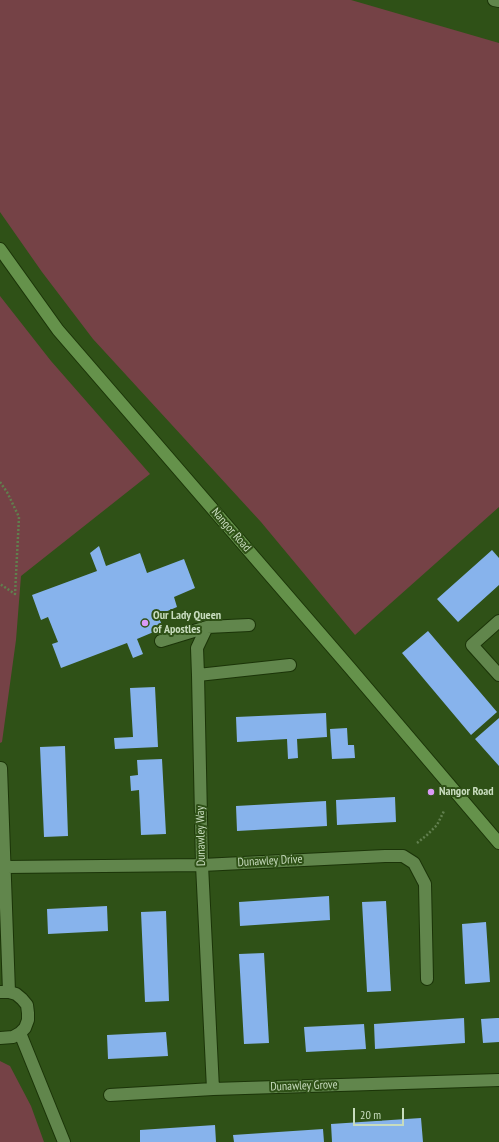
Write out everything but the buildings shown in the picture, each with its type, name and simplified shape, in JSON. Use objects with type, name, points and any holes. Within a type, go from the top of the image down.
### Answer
[{"type":"main road","name":"Nangor Road","points":[[0,249],[58,330],[499,842]]},
{"type":"street","points":[[494,0],[499,1]]},
{"type":"street","points":[[499,620],[472,644],[499,676]]},
{"type":"street","points":[[161,641],[207,627],[249,625]]},
{"type":"street","name":"Dunawley Way","points":[[207,627],[197,648],[202,865],[213,1089]]},
{"type":"street","points":[[198,675],[290,665]]},
{"type":"street","points":[[0,1038],[14,1037],[25,1028],[28,1020],[26,1005],[22,999],[16,994],[4,992],[5,867],[1,768]]},
{"type":"street","name":"Dunawley Drive","points":[[5,867],[202,865],[402,856],[414,863],[425,884],[426,979]]},
{"type":"street","points":[[20,1033],[64,1142]]},
{"type":"street","name":"Dunawley Grove","points":[[110,1095],[213,1089],[499,1080]]},
{"type":"path","points":[[0,482],[7,492],[19,517],[15,594],[0,584]]},
{"type":"path","points":[[417,843],[437,825],[444,811]]},
{"type":"shaded area","points":[[0,0],[351,0],[499,43],[499,507],[355,635],[261,522],[93,339],[42,272],[0,212]]},
{"type":"shaded area","points":[[0,296],[51,361],[150,474],[21,576],[16,640],[2,742],[0,743]]},
{"type":"shaded area","points":[[0,1061],[10,1066],[31,1106],[44,1142],[0,1142]]},
{"type":"place","name":"Our Lady Queen of Apostles","points":[[145,623]]},
{"type":"place","name":"Nangor Road","points":[[431,792]]}]
